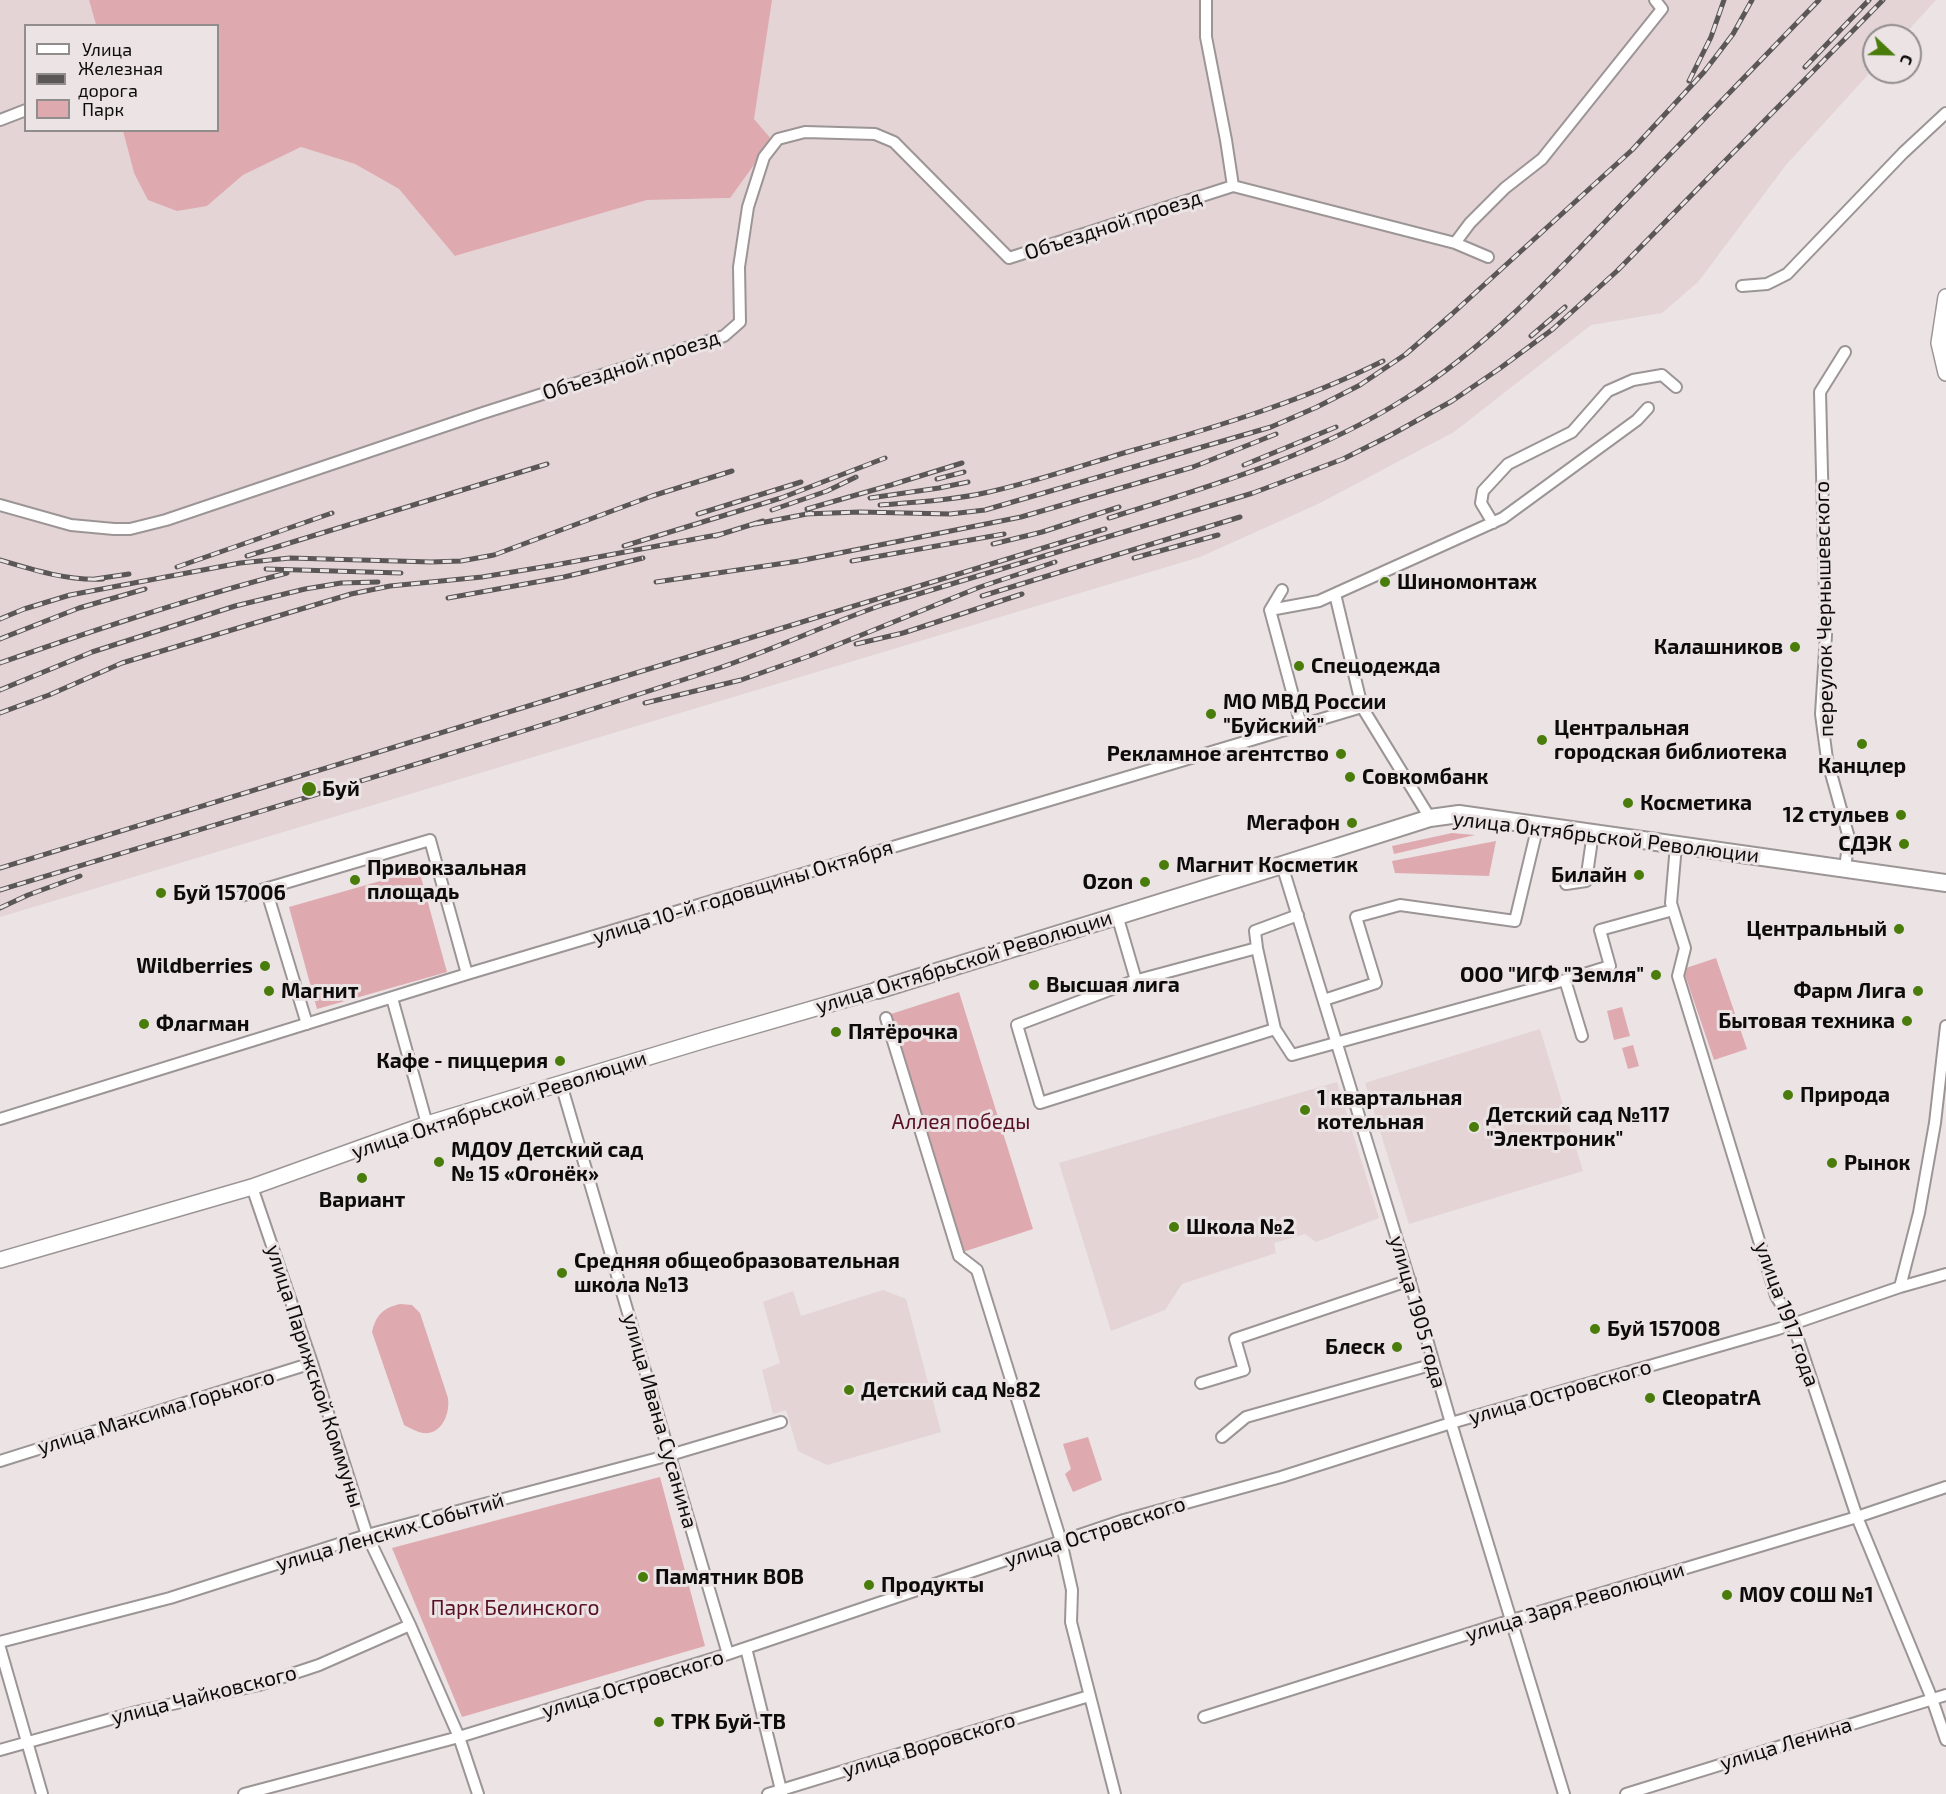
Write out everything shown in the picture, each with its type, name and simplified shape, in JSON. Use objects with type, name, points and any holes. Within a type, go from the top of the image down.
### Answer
[{"type":"main road","name":"улица Октябрьской Революции","points":[[878,990],[1430,818],[1460,814],[1946,883]]},
{"type":"street","points":[[1206,0],[1206,37],[1233,186],[1455,243],[1488,257]]},
{"type":"street","points":[[1455,243],[1470,223],[1505,188],[1542,159],[1659,4]]},
{"type":"street","points":[[0,120],[24,111]]},
{"type":"street","points":[[1742,286],[1767,284],[1787,274],[1903,153],[1946,113]]},
{"type":"street","name":"Объездной проезд","points":[[0,505],[71,525],[130,529],[166,520],[483,413],[724,336],[740,322],[739,267],[748,207],[764,157],[778,139],[805,132],[875,134],[894,142],[1009,258],[1233,186]]},
{"type":"street","points":[[1946,297],[1939,343],[1946,374]]},
{"type":"street","name":"переулок Чернышевского","points":[[1845,352],[1820,392],[1826,635],[1821,714],[1827,759],[1849,838],[1845,868]]},
{"type":"street","points":[[1493,523],[1481,503],[1483,491],[1508,464],[1572,432],[1608,392],[1633,380],[1662,375],[1676,387]]},
{"type":"street","points":[[1270,610],[1319,601],[1503,518],[1637,420],[1648,408]]},
{"type":"street","points":[[1282,590],[1270,610],[1301,725]]},
{"type":"street","points":[[1335,594],[1362,707],[1430,818]]},
{"type":"street","name":"улица 10-й годовщины Октября","points":[[0,1119],[466,974],[1362,707]]},
{"type":"street","points":[[1324,1000],[1376,983],[1356,917],[1400,905],[1515,921],[1538,825]]},
{"type":"street","points":[[1566,884],[1586,881],[1593,833]]},
{"type":"street","points":[[241,896],[430,840],[466,974]]},
{"type":"street","name":"улица 1917 года","points":[[1676,845],[1671,903],[1685,948],[1678,976],[1776,1296],[1794,1324],[1857,1517],[1932,1699],[1946,1740]]},
{"type":"street","name":"улица 1905 года","points":[[1282,866],[1410,1280],[1509,1620],[1564,1794]]},
{"type":"street","points":[[266,889],[307,1024]]},
{"type":"street","points":[[1298,915],[1255,931],[1275,1029],[1292,1056],[1610,966],[1600,930],[1674,910]]},
{"type":"street","points":[[1117,915],[1136,980],[1134,981]]},
{"type":"street","points":[[1257,948],[1134,981],[1017,1025],[1040,1103],[1275,1029]]},
{"type":"street","points":[[1565,980],[1582,1036]]},
{"type":"street","name":"улица Октябрьской Революции","points":[[0,1260],[252,1187],[427,1124],[878,990]]},
{"type":"street","points":[[392,998],[427,1124]]},
{"type":"street","points":[[886,1018],[959,1256],[977,1270],[1061,1541],[1072,1590],[1071,1622],[1115,1794]]},
{"type":"street","points":[[1900,1287],[1919,1213],[1935,1123],[1946,1026]]},
{"type":"street","name":"улица Ивана Сусанина","points":[[561,1084],[728,1654]]},
{"type":"street","name":"улица Парижской Коммуны","points":[[252,1187],[367,1535],[410,1625],[459,1737],[478,1794]]},
{"type":"street","name":"улица Островского","points":[[244,1794],[459,1737],[728,1654],[1124,1520],[1281,1477],[1451,1423],[1794,1324],[1900,1287],[1946,1274]]},
{"type":"street","points":[[1200,1383],[1244,1370],[1235,1339],[1410,1280]]},
{"type":"street","name":"улица Максима Горького","points":[[0,1461],[312,1363]]},
{"type":"street","points":[[1222,1437],[1246,1417],[1434,1364]]},
{"type":"street","name":"улица Ленских Событий","points":[[0,1642],[170,1598],[367,1535],[670,1455],[781,1422]]},
{"type":"street","name":"улица Заря Революции","points":[[1204,1717],[1509,1620],[1857,1517],[1946,1487]]},
{"type":"street","name":"улица Чайковского","points":[[0,1750],[136,1712],[259,1685],[319,1665],[410,1625]]},
{"type":"street","points":[[0,1648],[42,1794]]},
{"type":"street","points":[[746,1648],[782,1792]]},
{"type":"street","name":"улица Ленина","points":[[1626,1794],[1946,1695]]},
{"type":"street","name":"улица Воровского","points":[[768,1794],[782,1792],[1089,1696]]},
{"type":"shaded area","points":[[0,0],[89,0],[96,24],[24,24],[24,132],[123,132],[134,173],[207,206],[243,175],[301,147],[355,164],[399,189],[456,256],[647,200],[730,198],[713,115],[733,0],[1936,0],[1914,24],[1862,24],[1862,81],[1786,165],[1698,282],[1662,313],[1591,325],[1454,432],[1318,504],[1200,557],[0,917]]},
{"type":"shaded area","name":"Детский сад №117 \"Электроник\"","points":[[1540,1029],[1583,1171],[1409,1224],[1365,1083]]},
{"type":"shaded area","name":"Школа №2","points":[[1337,1082],[1379,1218],[1316,1242],[1305,1234],[1274,1243],[1276,1253],[1182,1284],[1165,1310],[1111,1331],[1059,1163]]},
{"type":"shaded area","name":"Детский сад №82","points":[[883,1290],[906,1299],[941,1432],[827,1465],[798,1451],[786,1410],[773,1414],[762,1370],[780,1363],[763,1302],[793,1291],[801,1316]]},
{"type":"green space","points":[[89,0],[772,0],[754,119],[772,140],[730,198],[647,200],[455,256],[399,189],[355,164],[301,147],[243,175],[207,206],[177,211],[148,200],[134,173],[123,132],[219,132],[219,24],[96,24]]},
{"type":"green space","points":[[1452,833],[1475,835],[1394,854],[1392,846]]},
{"type":"green space","points":[[1496,841],[1489,876],[1395,873],[1392,861]]},
{"type":"green space","points":[[419,870],[447,972],[317,1009],[289,907]]},
{"type":"green space","points":[[1716,958],[1747,1049],[1714,1060],[1683,969]]},
{"type":"green space","name":"Аллея победы","points":[[959,992],[1033,1229],[963,1252],[888,1015]]},
{"type":"green space","points":[[1622,1007],[1630,1036],[1614,1040],[1607,1011]]},
{"type":"green space","points":[[1633,1045],[1639,1066],[1628,1069],[1622,1048]]},
{"type":"green space","points":[[400,1304],[412,1305],[420,1313],[448,1398],[446,1417],[440,1427],[430,1433],[404,1425],[372,1332],[381,1313]]},
{"type":"green space","points":[[1088,1437],[1102,1480],[1073,1492],[1065,1474],[1071,1469],[1063,1444]]},
{"type":"green space","name":"Парк Белинского","points":[[660,1477],[705,1646],[462,1717],[392,1548]]},
{"type":"railway","points":[[1689,81],[1711,37],[1724,0]]},
{"type":"railway","points":[[805,514],[860,512],[950,514],[985,510],[1271,427],[1360,385],[1406,354],[1632,150],[1704,72],[1733,34],[1752,0]]},
{"type":"railway","points":[[1109,518],[1224,481],[1299,453],[1371,418],[1436,378],[1492,333],[1545,283],[1819,0]]},
{"type":"railway","points":[[1805,67],[1869,0]]},
{"type":"railway","points":[[0,890],[540,726],[740,661],[885,604],[1253,493],[1343,459],[1452,401],[1553,329],[1617,271],[1883,0]]},
{"type":"railway","points":[[1531,336],[1565,307]]},
{"type":"railway","points":[[880,505],[976,495],[1044,478],[1260,412],[1323,388],[1383,361]]},
{"type":"railway","points":[[1244,465],[1336,427]]},
{"type":"railway","points":[[656,582],[799,561],[1021,517],[1193,467],[1276,434]]},
{"type":"railway","points":[[624,546],[781,498],[885,458]]},
{"type":"railway","points":[[807,509],[962,463]]},
{"type":"railway","points":[[247,556],[547,464]]},
{"type":"railway","points":[[0,619],[70,595],[240,563],[290,558],[431,562],[461,561],[494,555],[652,496],[732,471]]},
{"type":"railway","points":[[937,479],[964,472]]},
{"type":"railway","points":[[772,510],[827,491],[856,477]]},
{"type":"railway","points":[[698,514],[801,482]]},
{"type":"railway","points":[[870,498],[968,482]]},
{"type":"railway","points":[[993,544],[1042,532],[1119,507]]},
{"type":"railway","points":[[177,567],[332,513]]},
{"type":"railway","points":[[755,524],[812,513]]},
{"type":"railway","points":[[982,596],[1240,517]]},
{"type":"railway","points":[[715,536],[763,521]]},
{"type":"railway","points":[[0,868],[1105,529]]},
{"type":"railway","points":[[0,713],[49,695],[122,663],[351,594],[390,586],[482,577],[722,534]]},
{"type":"railway","points":[[852,561],[1004,534]]},
{"type":"railway","points":[[1134,558],[1218,535]]},
{"type":"railway","points":[[448,598],[564,577],[643,558]]},
{"type":"railway","points":[[0,560],[64,577],[103,579]]},
{"type":"railway","points":[[645,703],[741,680],[812,655],[980,587],[1055,562]]},
{"type":"railway","points":[[266,569],[401,573]]},
{"type":"railway","points":[[0,663],[142,615],[287,573]]},
{"type":"railway","points":[[95,579],[129,574]]},
{"type":"railway","points":[[0,690],[92,652],[235,606],[305,589],[341,583],[378,582]]},
{"type":"railway","points":[[0,639],[79,608],[145,589]]},
{"type":"railway","points":[[856,644],[903,633],[1022,594]]},
{"type":"railway","points":[[0,908],[80,876]]},
{"type":"place","name":"Шиномонтаж","points":[[1385,582]]},
{"type":"place","name":"Калашников","points":[[1795,647]]},
{"type":"place","name":"Спецодежда","points":[[1299,666]]},
{"type":"place","name":"МО МВД России \"Буйский\"","points":[[1211,714]]},
{"type":"place","name":"Центральная городская библиотека","points":[[1542,740]]},
{"type":"place","name":"Канцлер","points":[[1862,744]]},
{"type":"place","name":"Рекламное агентство","points":[[1341,754]]},
{"type":"place","name":"Совкомбанк","points":[[1350,777]]},
{"type":"place","name":"Буй","points":[[309,789]]},
{"type":"place","name":"Косметика","points":[[1628,803]]},
{"type":"place","name":"12 стульев","points":[[1901,815]]},
{"type":"place","name":"Мегафон","points":[[1352,823]]},
{"type":"place","name":"СДЭК","points":[[1904,844]]},
{"type":"place","name":"Магнит Косметик","points":[[1164,865]]},
{"type":"place","name":"Билайн","points":[[1639,875]]},
{"type":"place","name":"Привокзальная площадь","points":[[355,880]]},
{"type":"place","name":"Ozon","points":[[1145,882]]},
{"type":"place","name":"Буй 157006","points":[[161,893]]},
{"type":"place","name":"Центральный","points":[[1899,929]]},
{"type":"place","name":"Wildberries","points":[[265,966]]},
{"type":"place","name":"ООО \"ИГФ \"Земля\"","points":[[1656,975]]},
{"type":"place","name":"Высшая лига","points":[[1034,985]]},
{"type":"place","name":"Магнит","points":[[269,991]]},
{"type":"place","name":"Фарм Лига","points":[[1918,991]]},
{"type":"place","name":"Бытовая техника","points":[[1907,1021]]},
{"type":"place","name":"Флагман","points":[[144,1024]]},
{"type":"place","name":"Пятёрочка","points":[[836,1032]]},
{"type":"place","name":"Кафе - пиццерия","points":[[560,1061]]},
{"type":"place","name":"Природа","points":[[1788,1095]]},
{"type":"place","name":"1 квартальная котельная","points":[[1305,1110]]},
{"type":"place","name":"Детский сад №117 \"Электроник\"","points":[[1474,1127]]},
{"type":"place","name":"МДОУ Детский сад № 15 «Огонёк»","points":[[439,1162]]},
{"type":"place","name":"Рынок","points":[[1832,1163]]},
{"type":"place","name":"Вариант","points":[[362,1178]]},
{"type":"place","name":"Школа №2","points":[[1174,1227]]},
{"type":"place","name":"Средняя общеобразовательная школа №13","points":[[562,1273]]},
{"type":"place","name":"Буй 157008","points":[[1595,1329]]},
{"type":"place","name":"Блеск","points":[[1397,1347]]},
{"type":"place","name":"Детский сад №82","points":[[849,1390]]},
{"type":"place","name":"CleopatrA","points":[[1650,1398]]},
{"type":"place","name":"Памятник ВОВ","points":[[643,1577]]},
{"type":"place","name":"Продукты","points":[[869,1585]]},
{"type":"place","name":"МОУ СОШ №1","points":[[1727,1595]]},
{"type":"place","name":"ТРК Буй-ТВ","points":[[659,1722]]}]
